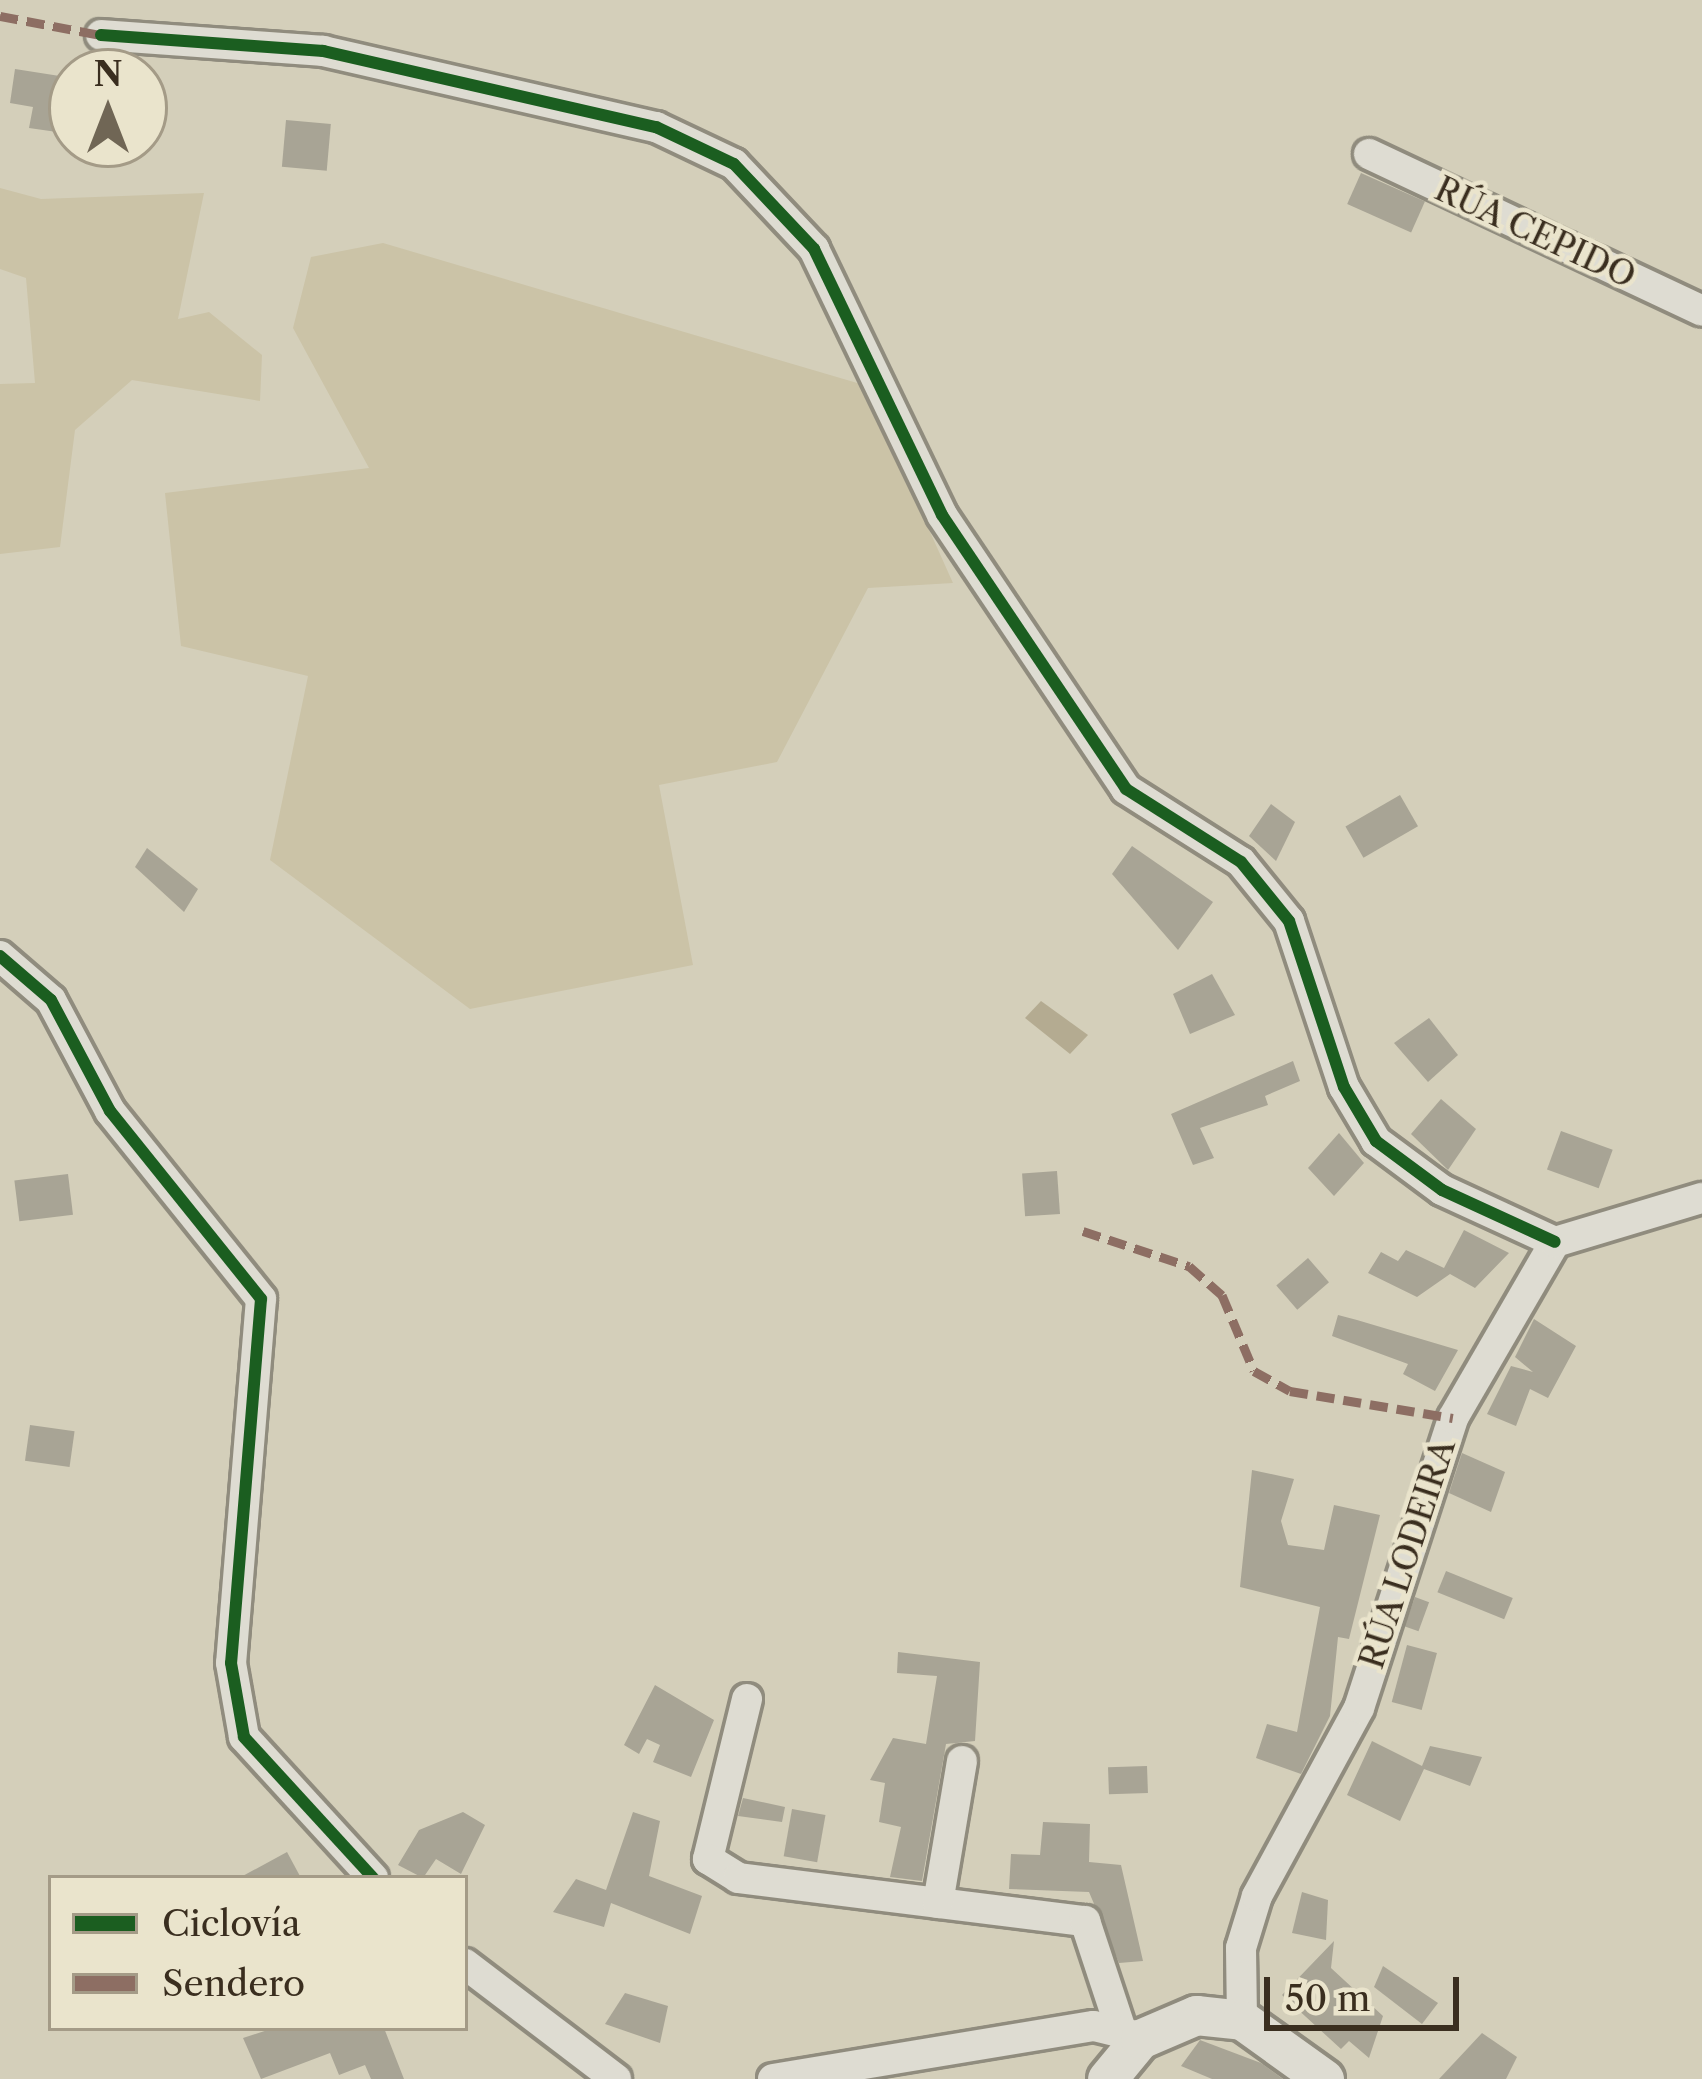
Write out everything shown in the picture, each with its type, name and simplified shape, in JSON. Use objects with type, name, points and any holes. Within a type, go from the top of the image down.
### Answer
[{"type":"main road","points":[[1107,2079],[1130,2033],[1196,2015],[1242,2020],[1324,2079]]},
{"type":"street","points":[[100,35],[323,51],[656,127],[734,164],[814,249],[942,515],[1126,789],[1241,862],[1289,921],[1345,1087],[1376,1141],[1442,1190],[1555,1242],[1702,1198]]},
{"type":"street","name":"RÚA CEPIDO","points":[[1369,154],[1702,311]]},
{"type":"street","points":[[0,956],[51,1000],[110,1111],[261,1299],[231,1663],[244,1737],[370,1875]]},
{"type":"street","name":"RÚA LODEIRA","points":[[1242,2020],[1241,1948],[1257,1896],[1359,1708],[1453,1418],[1555,1242]]},
{"type":"street","points":[[747,1699],[708,1859],[738,1878],[1085,1921],[1130,2033],[773,2079]]},
{"type":"street","points":[[938,1904],[962,1761]]},
{"type":"street","points":[[468,1966],[616,2079]]},
{"type":"shaded area","points":[[0,188],[41,199],[204,193],[178,319],[209,312],[262,355],[260,401],[132,380],[75,430],[60,547],[0,554],[0,384],[35,383],[26,278],[0,269]]},
{"type":"shaded area","points":[[383,243],[864,385],[953,583],[868,588],[777,762],[659,785],[693,965],[470,1009],[270,860],[308,676],[181,646],[165,493],[369,468],[293,328],[311,257]]},
{"type":"shaded area","points":[[1041,1001],[1088,1035],[1070,1054],[1025,1018]]},
{"type":"building","points":[[15,69],[48,74],[48,131],[29,128],[33,107],[10,103]]},
{"type":"building","points":[[286,120],[331,124],[327,171],[282,167]]},
{"type":"building","points":[[1361,173],[1425,201],[1411,233],[1347,204]]},
{"type":"building","points":[[1400,795],[1418,826],[1363,858],[1345,826]]},
{"type":"building","points":[[1271,804],[1295,822],[1276,861],[1249,836]]},
{"type":"building","points":[[1132,846],[1213,902],[1178,950],[1112,874]]},
{"type":"building","points":[[147,848],[198,889],[184,912],[135,867]]},
{"type":"building","points":[[1212,974],[1235,1015],[1190,1034],[1173,994]]},
{"type":"building","points":[[1429,1018],[1458,1055],[1428,1082],[1394,1043]]},
{"type":"building","points":[[1293,1061],[1300,1081],[1265,1096],[1268,1105],[1200,1128],[1214,1158],[1193,1165],[1171,1114]]},
{"type":"building","points":[[1441,1099],[1476,1129],[1448,1170],[1411,1134]]},
{"type":"building","points":[[1561,1131],[1613,1150],[1599,1188],[1547,1170]]},
{"type":"building","points":[[1339,1133],[1364,1163],[1334,1196],[1308,1168]]},
{"type":"building","points":[[1057,1171],[1060,1214],[1025,1216],[1022,1173]]},
{"type":"building","points":[[68,1174],[73,1215],[19,1221],[14,1181]]},
{"type":"building","points":[[1464,1230],[1509,1253],[1475,1288],[1450,1274],[1417,1297],[1368,1273],[1381,1252],[1398,1261],[1406,1250],[1444,1268]]},
{"type":"building","points":[[1308,1258],[1329,1282],[1297,1310],[1276,1286]]},
{"type":"building","points":[[1338,1315],[1458,1350],[1435,1391],[1403,1374],[1408,1364],[1332,1336]]},
{"type":"building","points":[[1534,1319],[1576,1346],[1548,1398],[1530,1389],[1516,1426],[1487,1414],[1511,1366],[1533,1372],[1515,1357]]},
{"type":"building","points":[[30,1425],[75,1431],[70,1467],[25,1461]]},
{"type":"building","points":[[1462,1453],[1505,1472],[1491,1512],[1449,1493]]},
{"type":"building","points":[[1252,1470],[1294,1479],[1281,1521],[1288,1545],[1324,1550],[1334,1505],[1380,1515],[1349,1639],[1338,1637],[1330,1716],[1301,1774],[1256,1758],[1267,1724],[1297,1732],[1320,1607],[1240,1587]]},
{"type":"building","points":[[1446,1571],[1513,1598],[1504,1619],[1437,1592]]},
{"type":"building","points":[[1415,1597],[1429,1602],[1418,1631],[1404,1626]]},
{"type":"building","points":[[1407,1645],[1437,1653],[1422,1710],[1392,1702]]},
{"type":"building","points":[[898,1652],[980,1662],[975,1741],[946,1744],[922,1881],[890,1877],[901,1827],[879,1822],[885,1783],[870,1780],[893,1738],[926,1744],[937,1676],[897,1673]]},
{"type":"building","points":[[655,1685],[714,1720],[691,1777],[653,1762],[660,1745],[647,1739],[639,1754],[624,1745]]},
{"type":"building","points":[[1372,1741],[1422,1766],[1430,1746],[1482,1757],[1470,1786],[1424,1769],[1400,1821],[1347,1795]]},
{"type":"building","points":[[1147,1766],[1148,1793],[1109,1794],[1108,1767]]},
{"type":"building","points":[[743,1798],[785,1807],[782,1822],[738,1816]]},
{"type":"building","points":[[792,1809],[825,1815],[817,1862],[784,1856]]},
{"type":"building","points":[[463,1812],[485,1825],[461,1874],[436,1859],[425,1875],[398,1865],[419,1830]]},
{"type":"building","points":[[633,1812],[660,1821],[649,1876],[702,1896],[690,1934],[611,1903],[604,1927],[553,1912],[576,1879],[606,1890]]},
{"type":"building","points":[[1043,1822],[1090,1824],[1089,1862],[1121,1865],[1143,1961],[1119,1963],[1089,1892],[1009,1889],[1011,1854],[1040,1855]]},
{"type":"building","points":[[287,1852],[299,1875],[245,1875]]},
{"type":"building","points":[[1302,1892],[1328,1900],[1326,1940],[1292,1933]]},
{"type":"building","points":[[1334,1941],[1331,1968],[1383,2016],[1369,2058],[1349,2041],[1341,2049],[1282,1995]]},
{"type":"building","points":[[1383,1966],[1438,2003],[1422,2024],[1374,1987]]},
{"type":"building","points":[[625,1993],[668,2006],[660,2043],[605,2024]]},
{"type":"building","points":[[265,2031],[385,2031],[404,2079],[371,2079],[365,2065],[339,2075],[330,2053],[261,2079],[243,2038]]},
{"type":"building","points":[[1482,2033],[1517,2057],[1506,2079],[1439,2079]]},
{"type":"building","points":[[1200,2040],[1261,2063],[1283,2079],[1212,2079],[1181,2066]]},
{"type":"marked path","points":[[0,16],[101,35]]},
{"type":"marked path","points":[[1083,1231],[1189,1266],[1222,1295],[1254,1371],[1290,1391],[1453,1418]]},
{"type":"cycle path","points":[[101,35],[323,51],[656,127],[734,164],[814,249],[942,515],[1126,789],[1241,862],[1289,921],[1344,1087],[1376,1141],[1442,1190],[1555,1242]]},
{"type":"cycle path","points":[[0,956],[51,1000],[110,1111],[261,1299],[231,1663],[244,1737],[370,1875]]}]
